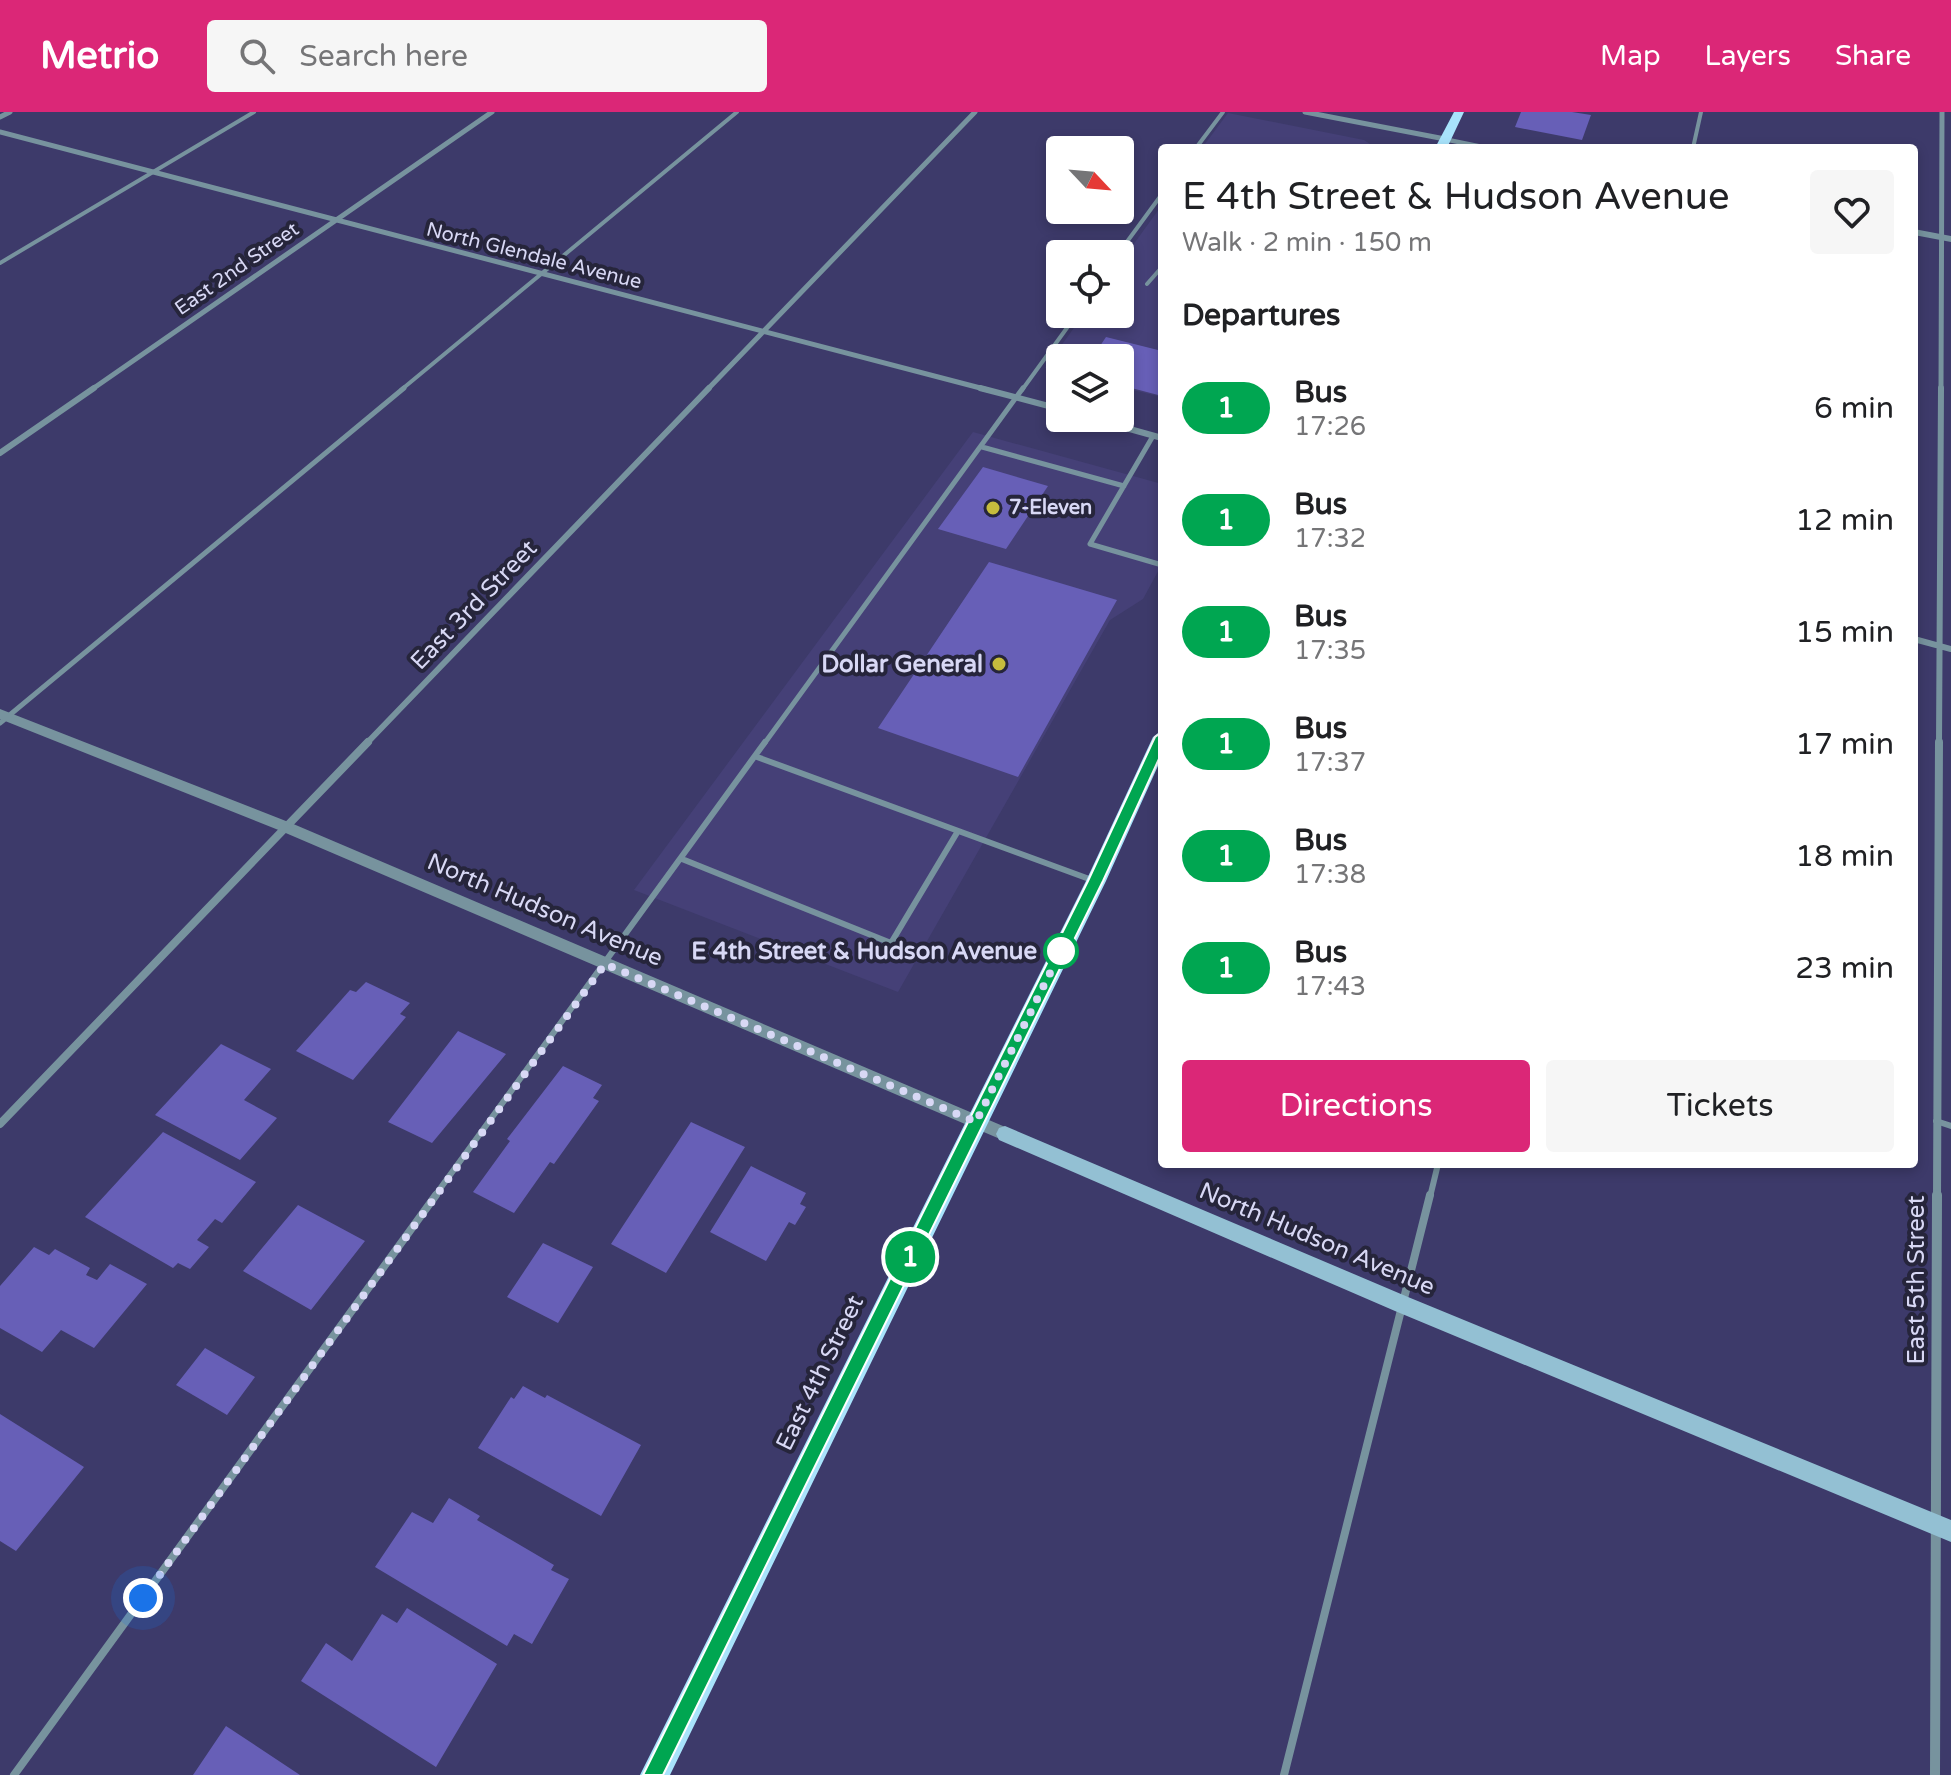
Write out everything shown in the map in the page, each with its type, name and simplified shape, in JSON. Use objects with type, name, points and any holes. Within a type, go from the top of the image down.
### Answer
[{"type":"main road","points":[[1443,144],[1459,112]]},
{"type":"main road","name":"East 4th Street","points":[[655,1775],[1096,881],[1158,746]]},
{"type":"main road","name":"North Hudson Avenue","points":[[1005,1134],[1402,1304],[1944,1528]]},
{"type":"street","points":[[0,117],[10,112]]},
{"type":"street","name":"East 2nd Street","points":[[0,453],[492,112]]},
{"type":"street","name":"East 3rd Street","points":[[0,1124],[975,112]]},
{"type":"street","points":[[1305,112],[1443,144]]},
{"type":"street","name":"East 5th Street","points":[[1935,1775],[1944,1528],[1936,1121],[1942,112]]},
{"type":"street","name":"North Glendale Avenue","points":[[0,132],[1046,405]]},
{"type":"street","points":[[1918,233],[1951,239]]},
{"type":"street","points":[[1134,431],[1158,437]]},
{"type":"street","points":[[1918,640],[1951,649]]},
{"type":"street","name":"North Hudson Avenue","points":[[2,718],[286,827],[1005,1134]]},
{"type":"lane","points":[[0,263],[254,112]]},
{"type":"lane","points":[[2,718],[737,112]]},
{"type":"lane","points":[[1199,144],[1223,112]]},
{"type":"lane","points":[[1694,144],[1701,112]]},
{"type":"lane","points":[[1128,240],[1158,199]]},
{"type":"lane","points":[[1147,284],[1158,272]]},
{"type":"lane","points":[[14,1775],[1067,328]]},
{"type":"lane","points":[[1153,436],[1090,544],[1158,564]]},
{"type":"lane","points":[[982,447],[1124,486]]},
{"type":"lane","points":[[757,757],[1096,881]]},
{"type":"lane","points":[[682,859],[891,943],[958,831]]},
{"type":"lane","points":[[1936,1121],[1951,1126]]},
{"type":"lane","points":[[1284,1775],[1437,1168]]},
{"type":"shaded area","points":[[1228,113],[1364,140],[1370,144],[1205,144]]},
{"type":"shaded area","points":[[1158,211],[1158,396],[1134,390],[1134,344],[1062,344],[1074,328],[1134,328],[1134,244]]},
{"type":"shaded area","points":[[973,432],[1158,483],[1158,571],[1143,599],[1110,620],[898,992],[634,890]]},
{"type":"building","points":[[1521,112],[1591,115],[1582,140],[1515,127]]},
{"type":"building","points":[[1106,337],[1134,344],[1101,344]]},
{"type":"building","points":[[1134,344],[1158,350],[1158,395],[1134,389]]},
{"type":"building","name":"7-Eleven","points":[[983,467],[1048,486],[1006,549],[938,529]]},
{"type":"building","points":[[989,562],[1117,600],[1018,777],[878,728]]},
{"type":"building","points":[[366,982],[410,1003],[400,1014],[406,1017],[353,1080],[296,1051],[350,990],[356,992]]},
{"type":"building","points":[[458,1031],[506,1054],[432,1143],[388,1122]]},
{"type":"building","points":[[221,1044],[271,1069],[244,1100],[277,1118],[240,1160],[155,1115]]},
{"type":"building","points":[[563,1066],[602,1085],[593,1098],[599,1101],[514,1213],[473,1192],[510,1141],[507,1139]]},
{"type":"building","points":[[691,1122],[745,1147],[666,1273],[611,1244]]},
{"type":"building","points":[[163,1132],[256,1182],[222,1223],[215,1219],[197,1240],[209,1247],[190,1269],[178,1263],[173,1268],[85,1217]]},
{"type":"building","points":[[751,1166],[806,1193],[800,1204],[806,1207],[795,1225],[789,1222],[766,1261],[710,1232]]},
{"type":"building","points":[[298,1205],[365,1241],[311,1310],[243,1271]]},
{"type":"building","points":[[543,1243],[593,1267],[558,1323],[507,1297]]},
{"type":"building","points":[[34,1247],[49,1255],[55,1249],[90,1268],[86,1275],[97,1280],[110,1264],[147,1284],[94,1348],[61,1330],[42,1352],[0,1328],[0,1286]]},
{"type":"building","points":[[205,1348],[255,1377],[227,1415],[176,1385]]},
{"type":"building","points":[[523,1386],[545,1398],[547,1395],[641,1445],[601,1516],[478,1448],[511,1397],[514,1399]]},
{"type":"building","points":[[0,1414],[84,1467],[16,1551],[0,1541]]},
{"type":"building","points":[[449,1498],[480,1516],[477,1520],[554,1565],[551,1570],[569,1579],[532,1644],[514,1634],[507,1646],[375,1567],[412,1512],[433,1523]]},
{"type":"building","points":[[407,1608],[497,1664],[436,1767],[301,1681],[326,1643],[352,1661],[382,1614],[397,1623]]},
{"type":"building","points":[[226,1726],[300,1775],[193,1775]]},
{"type":"bus line","name":"1","points":[[655,1775],[1096,881],[1158,746]]},
{"type":"place","name":"7-Eleven","points":[[993,508]]},
{"type":"place","name":"Dollar General","points":[[999,664]]},
{"type":"place","name":"E 4th Street & Hudson Avenue","points":[[1061,951]]},
{"type":"route","points":[[143,1598],[605,964],[976,1122],[1061,951]]}]
